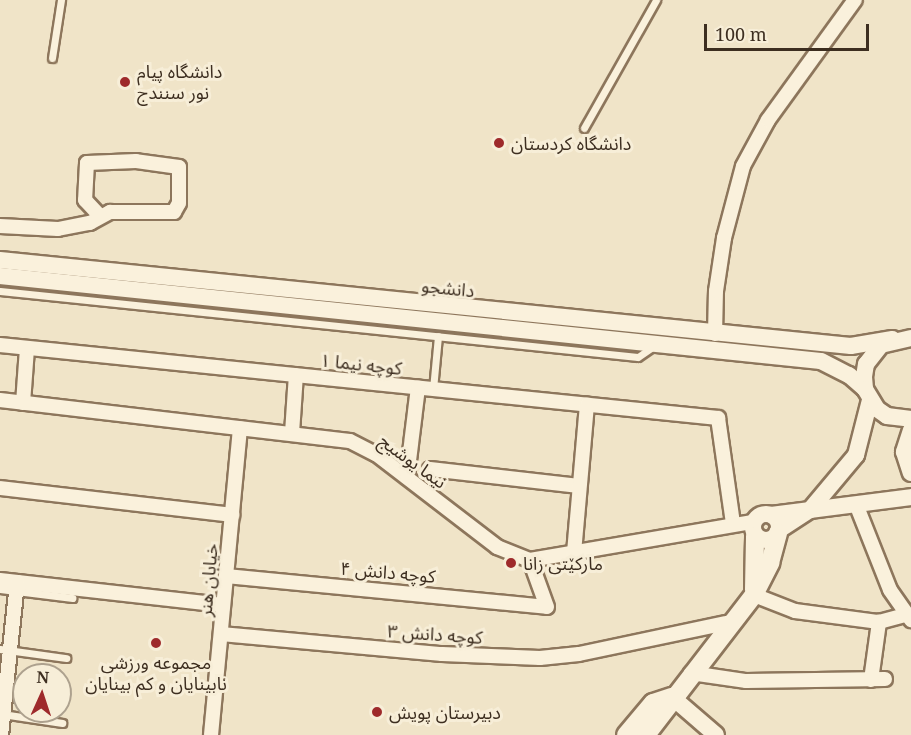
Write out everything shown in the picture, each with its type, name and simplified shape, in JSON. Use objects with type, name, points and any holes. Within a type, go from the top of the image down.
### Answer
[{"type":"main road","points":[[646,735],[665,713],[672,697],[754,595],[770,563],[776,526]]},
{"type":"main road","points":[[754,529],[754,595]]},
{"type":"main road","points":[[626,735],[653,703],[672,697]]},
{"type":"street","points":[[715,334],[716,291],[724,238],[742,166],[768,120],[855,0]]},
{"type":"street","points":[[0,226],[58,229],[90,224],[110,212],[174,212],[179,203],[180,167],[136,161],[87,163],[85,200],[100,216]]},
{"type":"street","name":"دانشجو","points":[[0,260],[851,346],[911,338]]},
{"type":"street","name":"دانشجو","points":[[0,276],[821,361],[849,375],[887,416],[911,419]]},
{"type":"street","points":[[810,510],[856,456],[867,394],[866,364],[881,345],[892,339]]},
{"type":"street","name":"کوچه نیما ۱","points":[[0,345],[718,418],[733,523]]},
{"type":"street","points":[[23,403],[27,348]]},
{"type":"street","points":[[292,433],[296,375]]},
{"type":"street","points":[[407,477],[418,388]]},
{"type":"street","name":"نیما یوشیج","points":[[0,400],[350,441],[376,454],[493,544],[530,560]]},
{"type":"street","points":[[574,553],[587,405]]},
{"type":"street","name":"خیابان هنر","points":[[211,735],[240,428]]},
{"type":"street","points":[[911,430],[904,452],[911,473]]},
{"type":"street","points":[[430,469],[579,486]]},
{"type":"street","points":[[0,488],[232,515]]},
{"type":"street","points":[[530,560],[733,523],[754,529],[767,541],[776,526],[810,510],[911,497]]},
{"type":"street","points":[[754,595],[795,610],[879,622],[908,618],[890,590],[856,504]]},
{"type":"street","points":[[754,529],[764,514],[776,526]]},
{"type":"street","name":"کوچه دانش ۴","points":[[226,576],[547,606],[530,560]]},
{"type":"street","points":[[0,580],[16,587],[223,605]]},
{"type":"street","points":[[1,735],[5,650],[16,587]]},
{"type":"street","name":"کوچه دانش ۳","points":[[221,634],[442,654],[540,657],[579,654],[731,622]]},
{"type":"street","points":[[691,673],[746,681],[878,680],[879,622]]},
{"type":"street","points":[[672,697],[716,735]]},
{"type":"street","points":[[211,735],[218,735]]},
{"type":"lane","points":[[52,58],[61,0]]},
{"type":"lane","points":[[585,128],[656,0]]},
{"type":"lane","points":[[0,291],[638,357],[656,344]]},
{"type":"lane","points":[[433,389],[438,336]]},
{"type":"lane","points":[[0,589],[16,587],[72,598]]},
{"type":"lane","points":[[5,650],[66,658]]},
{"type":"place","name":"دانشگاه پیام نور سنندج","points":[[125,82]]},
{"type":"place","name":"دانشگاه کردستان","points":[[499,143]]},
{"type":"place","name":"مارکێتی زانا","points":[[511,563]]},
{"type":"place","name":"مجموعه ورزشی نابینایان و کم بینایان","points":[[156,643]]},
{"type":"place","name":"دبیرستان پویش","points":[[377,712]]}]
